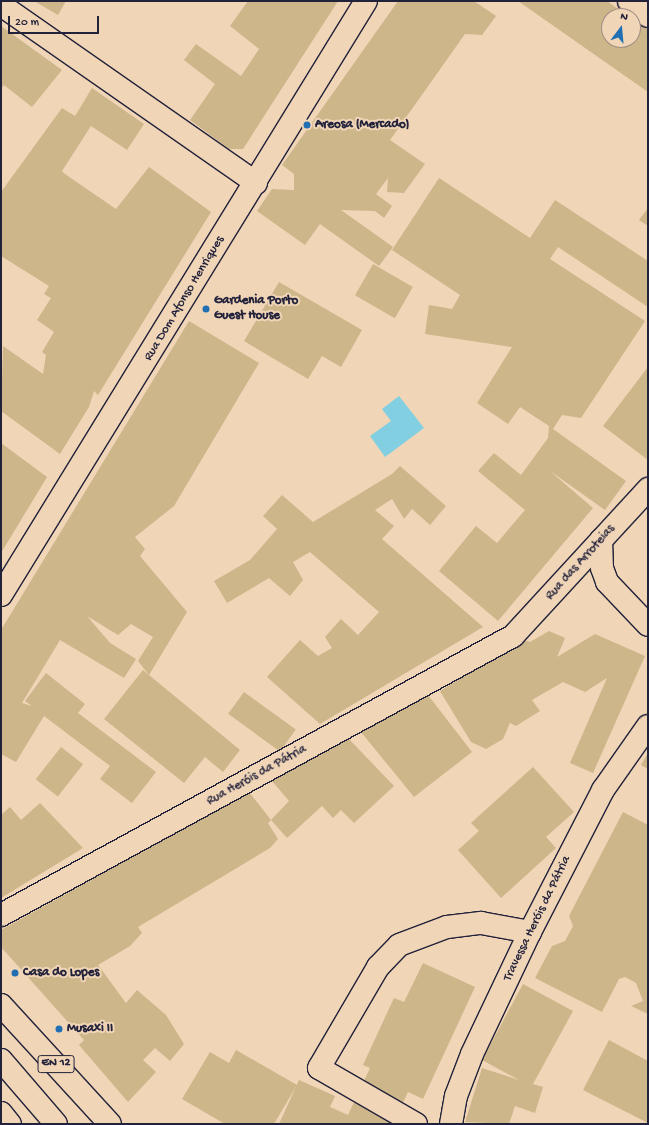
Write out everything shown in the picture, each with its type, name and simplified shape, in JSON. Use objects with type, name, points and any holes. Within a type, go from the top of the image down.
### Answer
[{"type":"street","name":"Rua Dom Afonso Henriques","points":[[1,595],[256,183],[366,1]]},
{"type":"street","points":[[629,1],[648,16]]},
{"type":"street","points":[[1,5],[256,183]]},
{"type":"street","name":"Rua das Arroteias","points":[[513,636],[648,489]]},
{"type":"street","points":[[601,540],[602,568],[607,582],[648,625]]},
{"type":"street","name":"Rua Heróis da Pátria","points":[[1,915],[513,636]]},
{"type":"street","name":"Travessa Heróis da Pátria","points":[[451,1124],[456,1096],[472,1054],[530,932],[603,790],[648,726]]},
{"type":"street","points":[[416,1124],[319,1068],[378,967],[399,945],[447,927],[481,923],[530,932]]},
{"type":"street","name":"EN 12","points":[[1,1005],[110,1124]]},
{"type":"street","name":"EN 12","points":[[1,1060],[56,1124]]},
{"type":"street","points":[[1,1113],[10,1124]]},
{"type":"water","points":[[399,396],[424,428],[385,457],[370,436],[391,421],[382,409]]},
{"type":"building","points":[[34,1],[66,1],[58,15]]},
{"type":"building","points":[[248,1],[338,1],[243,149],[229,149],[190,120],[215,84],[184,60],[196,44],[241,76],[259,49],[230,26]]},
{"type":"building","points":[[398,1],[474,1],[496,16],[482,35],[465,34],[390,140],[425,164],[404,193],[387,192],[388,178],[376,194],[392,206],[384,218],[375,211],[341,210],[393,247],[379,266],[320,224],[305,245],[257,211],[272,189],[294,190],[294,174],[282,165]]},
{"type":"building","points":[[518,1],[607,1],[617,8],[601,8],[601,48],[641,48],[641,25],[648,30],[648,92]]},
{"type":"building","points":[[1,26],[62,70],[32,107],[4,85],[1,89]]},
{"type":"building","points":[[92,88],[144,124],[127,150],[91,126],[62,171],[116,209],[149,167],[211,212],[98,395],[94,391],[89,407],[60,454],[1,411],[3,346],[43,374],[46,355],[42,352],[54,332],[37,320],[51,298],[44,294],[49,286],[1,256],[1,192],[62,108],[75,116]]},
{"type":"building","points":[[439,178],[530,238],[555,200],[648,261],[648,307],[558,247],[550,259],[645,321],[581,418],[562,415],[553,429],[626,481],[605,510],[550,471],[593,508],[498,621],[439,571],[476,526],[497,543],[525,510],[478,471],[494,453],[521,475],[548,438],[549,426],[520,407],[508,424],[477,403],[512,347],[425,334],[429,305],[452,309],[460,295],[392,250]]},
{"type":"building","points":[[648,208],[648,226],[639,220]]},
{"type":"building","points":[[373,264],[413,287],[395,318],[355,295]]},
{"type":"building","points":[[279,282],[362,330],[341,367],[322,356],[308,379],[244,341]]},
{"type":"building","points":[[189,321],[259,363],[174,506],[135,537],[145,549],[140,556],[187,612],[149,675],[138,661],[153,637],[131,624],[118,635],[87,616],[110,643],[136,659],[124,678],[60,640],[22,703],[32,706],[25,701],[46,673],[85,704],[78,713],[156,772],[132,803],[100,779],[110,766],[44,716],[16,762],[1,754],[1,630]]},
{"type":"building","points":[[648,367],[648,460],[603,426]]},
{"type":"building","points":[[1,443],[47,477],[1,553]]},
{"type":"building","points":[[400,466],[446,506],[430,525],[412,509],[404,519],[392,499],[375,510],[394,526],[382,539],[483,627],[320,724],[267,677],[300,640],[318,656],[332,648],[325,637],[341,619],[358,635],[379,612],[310,552],[293,562],[303,580],[290,596],[269,578],[227,603],[214,581],[250,560],[277,529],[263,516],[282,495],[313,522],[392,474]]},
{"type":"building","points":[[549,631],[565,638],[557,657],[595,634],[645,656],[593,773],[570,763],[607,678],[585,692],[563,682],[532,700],[540,711],[516,726],[510,723],[503,739],[486,749],[471,742],[440,691],[524,640],[530,642]]},
{"type":"building","points":[[143,670],[240,750],[223,772],[205,757],[184,783],[104,719]]},
{"type":"building","points":[[244,692],[296,730],[280,751],[228,714]]},
{"type":"building","points":[[428,695],[472,752],[414,797],[361,732]]},
{"type":"building","points":[[348,738],[394,786],[354,823],[341,810],[333,818],[322,806],[287,838],[271,820],[289,801],[272,781]]},
{"type":"building","points":[[61,747],[83,764],[58,797],[36,779]]},
{"type":"building","points":[[648,753],[648,769],[641,765]]},
{"type":"building","points":[[533,767],[574,812],[546,837],[556,848],[501,898],[458,850],[479,831],[471,823]]},
{"type":"building","points":[[249,792],[271,820],[268,823],[278,839],[270,848],[138,927],[142,933],[130,946],[98,965],[126,1003],[137,990],[166,1015],[184,1044],[170,1061],[155,1048],[143,1060],[156,1072],[128,1102],[79,1045],[84,1040],[1,947],[1,930]]},
{"type":"building","points":[[40,803],[83,848],[1,898],[1,815],[10,807],[21,820]]},
{"type":"building","points":[[623,812],[648,825],[648,1014],[631,1006],[643,1001],[636,983],[625,977],[619,979],[602,1012],[535,978],[552,946],[565,941],[573,926],[569,916]]},
{"type":"building","points":[[423,963],[475,987],[423,1099],[408,1092],[393,1124],[279,1124],[299,1080],[335,1096],[330,1107],[348,1115],[370,1068],[363,1065],[394,998],[404,1002]]},
{"type":"building","points":[[523,984],[573,1011],[533,1084],[543,1087],[535,1113],[515,1106],[509,1124],[465,1122],[482,1068],[519,1080],[482,1060]]},
{"type":"building","points":[[609,1040],[648,1061],[648,1123],[583,1090]]},
{"type":"building","points":[[236,1050],[297,1085],[274,1124],[225,1124],[182,1099],[210,1052],[229,1063]]},
{"type":"place","name":"Areosa (Mercado)","points":[[307,125]]},
{"type":"place","name":"Gardenia Porto Guest House","points":[[206,309]]},
{"type":"place","name":"Casa do Lopes","points":[[15,973]]},
{"type":"place","name":"Musaxi II","points":[[59,1029]]}]
